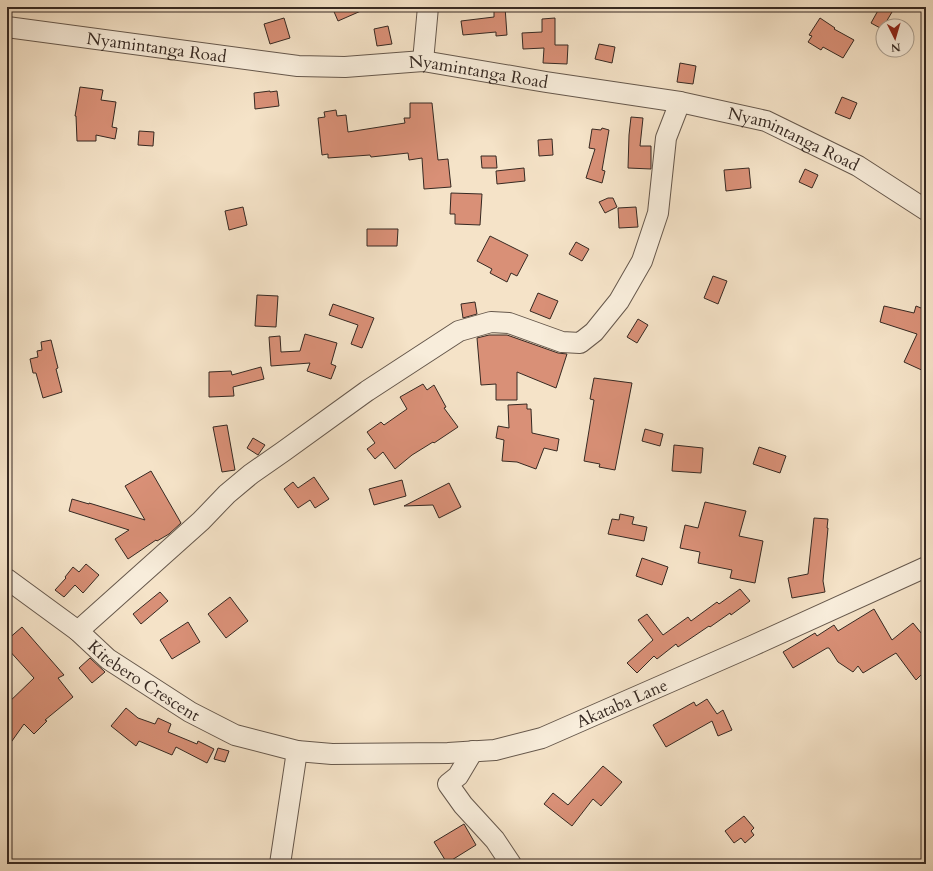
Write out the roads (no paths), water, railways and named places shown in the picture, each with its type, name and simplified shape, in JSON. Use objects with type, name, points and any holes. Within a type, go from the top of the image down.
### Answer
[{"type":"street","points":[[423,61],[428,7]]},
{"type":"street","name":"Nyamintanga Road","points":[[7,27],[298,66],[345,67],[423,61],[546,82],[680,102],[766,121],[858,166],[926,210]]},
{"type":"street","points":[[78,631],[201,521],[227,494],[251,474],[367,391],[459,331],[491,322],[510,323],[562,342],[580,343],[594,332],[619,301],[642,261],[658,213],[666,138],[680,102]]},
{"type":"street","name":"Akataba Lane","points":[[297,751],[332,754],[448,753],[495,750],[542,738],[752,646],[926,567]]},
{"type":"street","name":"Kitebero Crescent","points":[[7,579],[78,631],[108,659],[190,712],[235,735],[297,751]]},
{"type":"street","points":[[280,864],[297,751]]},
{"type":"street","points":[[473,751],[458,776],[448,784],[463,805],[495,840],[512,864]]}]
